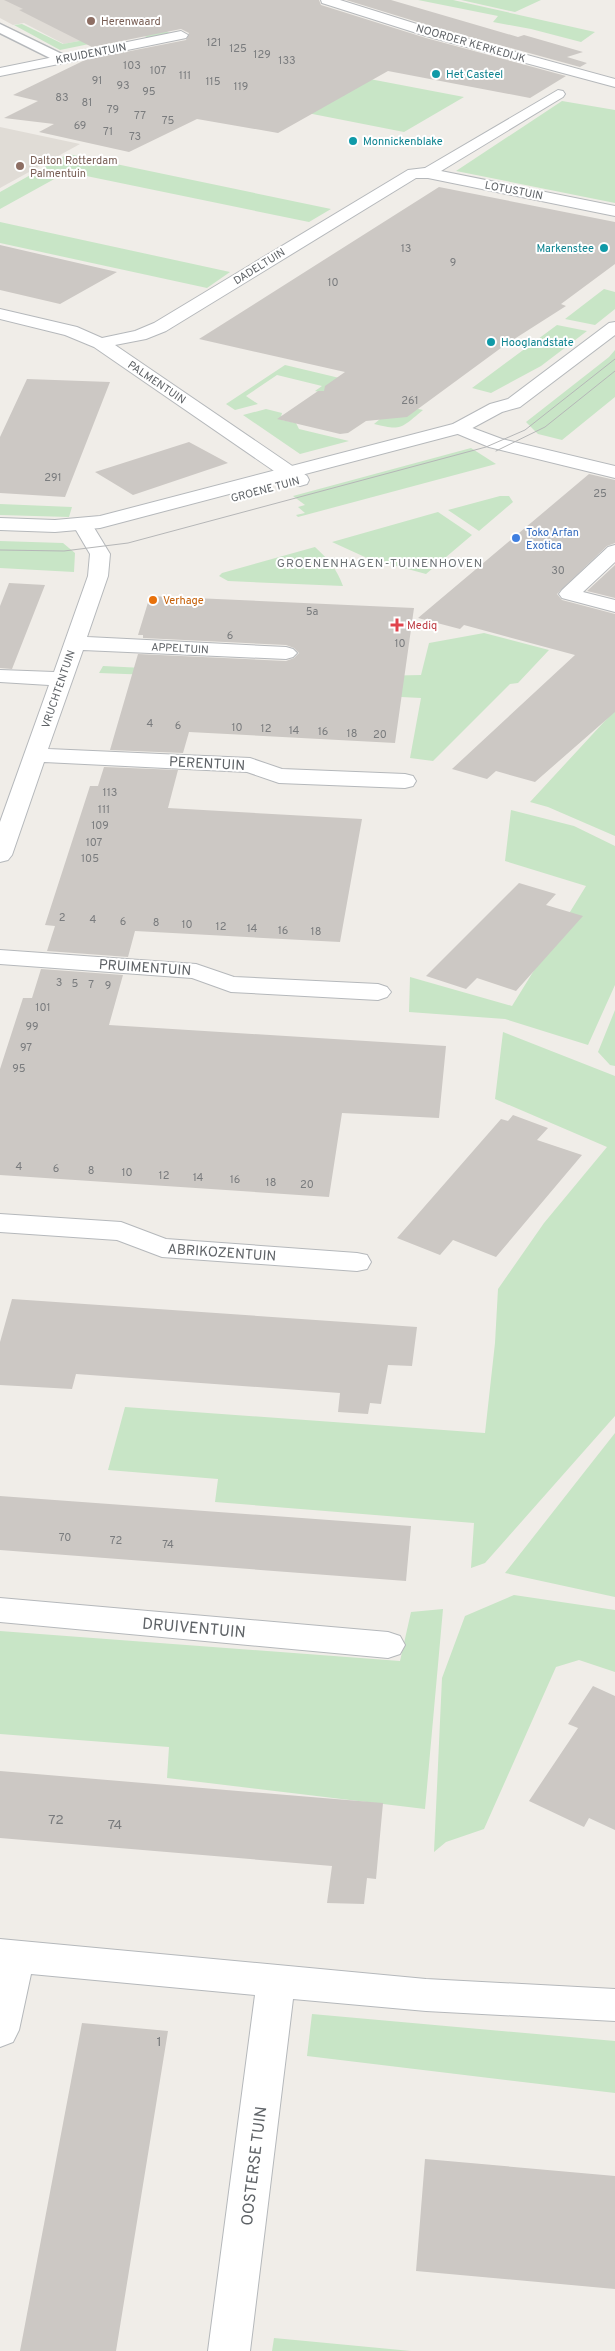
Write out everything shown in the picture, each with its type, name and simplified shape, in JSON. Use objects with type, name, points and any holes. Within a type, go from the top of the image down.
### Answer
[{"type":"street","name":"NOORDER KERKEDIJK","points":[[327,0],[431,33],[615,84]]},
{"type":"street","points":[[0,28],[62,59]]},
{"type":"street","name":"KRUIDENTUIN","points":[[0,72],[182,35]]},
{"type":"street","name":"DADELTUIN","points":[[100,343],[160,328],[420,173],[558,94]]},
{"type":"street","name":"LOTUSTUIN","points":[[420,173],[615,211]]},
{"type":"street","name":"PALMENTUIN","points":[[0,314],[71,331],[100,343],[294,476]]},
{"type":"street","name":"GROENE TUIN","points":[[0,533],[132,525],[294,476],[491,427],[513,412],[514,403],[615,327]]},
{"type":"street","points":[[465,432],[496,444],[615,472]]},
{"type":"street","name":"GROENE TUIN","points":[[0,524],[86,529]]},
{"type":"street","name":"VRUCHTENTUIN","points":[[0,855],[98,576],[100,563],[98,548],[86,529]]},
{"type":"street","points":[[615,551],[568,594],[615,606]]},
{"type":"street","name":"APPELTUIN","points":[[74,643],[286,654]]},
{"type":"street","points":[[0,676],[62,679]]},
{"type":"street","name":"PERENTUIN","points":[[36,754],[250,765],[279,776],[406,781]]},
{"type":"street","name":"PRUIMENTUIN","points":[[0,957],[196,971],[231,984],[378,992]]},
{"type":"street","name":"ABRIKOZENTUIN","points":[[0,1223],[122,1231],[162,1248],[357,1262]]},
{"type":"street","name":"DRUIVENTUIN","points":[[0,1610],[388,1645]]},
{"type":"street","points":[[0,2030],[8,1956],[426,1995],[615,2005]]},
{"type":"street","name":"OOSTERSE TUIN","points":[[230,2351],[276,1982]]},
{"type":"shaded area","name":"Herenwaard","points":[[0,0],[191,0],[217,13],[64,44],[24,23],[13,25],[0,18]]},
{"type":"shaded area","name":"Dalton Rotterdam Palmentuin","points":[[0,127],[80,144],[0,188]]},
{"type":"green space","points":[[418,0],[453,0],[595,32],[581,42],[531,29],[493,22],[498,16]]},
{"type":"green space","points":[[461,0],[541,0],[515,12]]},
{"type":"green space","points":[[22,24],[63,44],[159,26],[171,34],[150,38],[138,34],[60,50],[14,25]]},
{"type":"green space","points":[[312,68],[464,97],[404,132],[246,101]]},
{"type":"green space","points":[[562,101],[615,110],[615,203],[456,171]]},
{"type":"green space","points":[[68,154],[331,209],[309,222],[67,172],[0,209],[0,192]]},
{"type":"green space","points":[[0,222],[230,272],[207,288],[0,243]]},
{"type":"green space","points":[[604,289],[615,292],[615,309],[595,325],[565,319]]},
{"type":"green space","points":[[557,325],[587,331],[541,366],[491,393],[472,388]]},
{"type":"green space","points":[[615,350],[615,397],[562,440],[538,434],[526,422],[609,357]]},
{"type":"green space","points":[[285,365],[373,386],[361,395],[423,410],[401,426],[390,427],[374,424],[392,409],[315,391],[322,386],[277,375],[246,396],[258,404],[235,410],[226,404]]},
{"type":"green space","points":[[266,409],[282,413],[282,420],[296,423],[299,429],[349,441],[300,454],[243,415]]},
{"type":"green space","points":[[471,448],[496,464],[298,517],[296,515],[305,513],[298,507],[305,505],[293,496]]},
{"type":"green space","points":[[500,496],[509,496],[513,502],[479,531],[448,510]]},
{"type":"green space","points":[[0,504],[72,507],[69,517],[0,515]]},
{"type":"green space","points":[[438,512],[472,535],[426,574],[367,558],[332,542]]},
{"type":"green space","points":[[0,541],[63,543],[75,553],[74,572],[0,568]]},
{"type":"green space","points":[[315,547],[332,565],[343,586],[228,581],[219,576],[222,573]]},
{"type":"green space","points":[[484,633],[549,650],[518,683],[510,684],[433,761],[410,758],[421,698],[149,684],[152,675],[99,673],[103,666],[330,677],[421,675],[429,643]]},
{"type":"green space","points":[[615,710],[615,836],[548,807],[530,802]]},
{"type":"green space","points":[[511,810],[574,826],[615,846],[615,985],[588,1045],[505,1019],[409,1012],[410,977],[512,1006],[586,886],[505,861]]},
{"type":"green space","points":[[615,1010],[615,1066],[610,1065],[598,1052]]},
{"type":"green space","points":[[503,1032],[615,1076],[615,1416],[485,1563],[471,1568],[474,1523],[215,1502],[218,1479],[108,1470],[125,1407],[485,1433],[495,1343],[498,1289],[544,1223],[607,1147],[495,1099]]},
{"type":"green space","points":[[615,1433],[615,1597],[505,1573]]},
{"type":"green space","points":[[514,1595],[615,1610],[615,1672],[579,1660],[556,1667],[484,1829],[446,1842],[434,1852],[442,1678],[465,1616]]},
{"type":"green space","points":[[443,1609],[425,1809],[167,1778],[169,1747],[0,1734],[0,1631],[400,1661],[411,1612]]},
{"type":"green space","points":[[312,2014],[615,2041],[615,2093],[307,2056]]},
{"type":"green space","points":[[274,2338],[411,2351],[272,2351]]},
{"type":"building","points":[[4,0],[319,0],[321,5],[426,38],[566,76],[530,98],[388,71],[278,133],[197,119],[129,152],[39,132],[54,124],[4,118],[38,101],[13,95],[85,60],[186,40],[189,33],[181,29],[92,47],[19,10],[23,9]]},
{"type":"building","points":[[346,0],[391,0],[518,37],[524,35],[583,52],[567,57],[587,63],[580,67],[437,28]]},
{"type":"building","points":[[439,187],[615,222],[615,264],[561,304],[566,306],[505,345],[407,417],[366,421],[348,433],[340,434],[277,419],[318,391],[324,391],[325,386],[345,372],[199,339]]},
{"type":"building","points":[[0,245],[117,272],[60,304],[0,290]]},
{"type":"building","points":[[27,379],[110,382],[65,497],[0,493],[0,437]]},
{"type":"building","points":[[189,442],[228,463],[133,495],[95,472]]},
{"type":"building","points":[[589,474],[615,480],[615,543],[607,546],[557,594],[562,600],[615,614],[615,712],[535,782],[496,771],[487,779],[452,769],[575,655],[464,625],[460,629],[418,618]]},
{"type":"building","points":[[615,565],[615,598],[587,591]]},
{"type":"building","points":[[9,583],[45,585],[12,669],[0,668],[0,606]]},
{"type":"building","points":[[150,596],[414,608],[395,743],[189,732],[183,753],[110,750],[138,654],[286,661],[294,658],[299,653],[294,648],[286,645],[143,638],[143,635],[138,635]]},
{"type":"building","points":[[104,767],[178,770],[168,808],[362,819],[340,942],[135,931],[128,957],[47,951],[55,926],[45,925],[90,786],[98,786]]},
{"type":"building","points":[[519,883],[556,894],[546,905],[583,916],[516,991],[477,978],[466,989],[426,976]]},
{"type":"building","points":[[41,969],[123,975],[109,1025],[446,1046],[439,1118],[342,1113],[329,1197],[0,1175],[0,1069],[23,998],[32,998]]},
{"type":"building","points":[[513,1115],[548,1128],[537,1140],[582,1155],[496,1257],[453,1240],[440,1255],[397,1238],[501,1119],[508,1121]]},
{"type":"building","points":[[12,1299],[417,1327],[412,1366],[388,1365],[381,1404],[370,1403],[368,1414],[338,1412],[340,1393],[76,1374],[72,1389],[0,1385],[0,1342]]},
{"type":"building","points":[[0,1496],[411,1526],[406,1581],[0,1550]]},
{"type":"building","points":[[593,1686],[615,1696],[615,1830],[589,1818],[584,1827],[529,1801],[578,1728],[568,1724]]},
{"type":"building","points":[[0,1771],[383,1803],[376,1879],[367,1878],[364,1904],[327,1903],[332,1866],[0,1838]]},
{"type":"building","points":[[82,2023],[168,2031],[116,2351],[20,2351]]},
{"type":"building","points":[[425,2159],[615,2176],[615,2289],[416,2271]]},
{"type":"tram line","points":[[0,550],[64,551],[128,543],[486,447],[525,430],[615,359]]},
{"type":"tram line","points":[[496,451],[545,427],[615,371]]},
{"type":"place","name":"Herenwaard","points":[[91,21]]},
{"type":"place","name":"Het Casteel","points":[[436,74]]},
{"type":"place","name":"Monnickenblake","points":[[353,141]]},
{"type":"place","name":"Dalton Rotterdam Palmentuin","points":[[20,166]]},
{"type":"place","name":"Markenstee","points":[[604,248]]},
{"type":"place","name":"Hooglandstate","points":[[491,342]]},
{"type":"place","name":"Toko Arfan Exotica","points":[[516,538]]},
{"type":"place","name":"Verhage","points":[[153,600]]},
{"type":"place","name":"Mediq","points":[[397,625]]},
{"type":"district","name":"GROENENHAGEN-TUINENHOVEN","points":[[380,563]]}]
